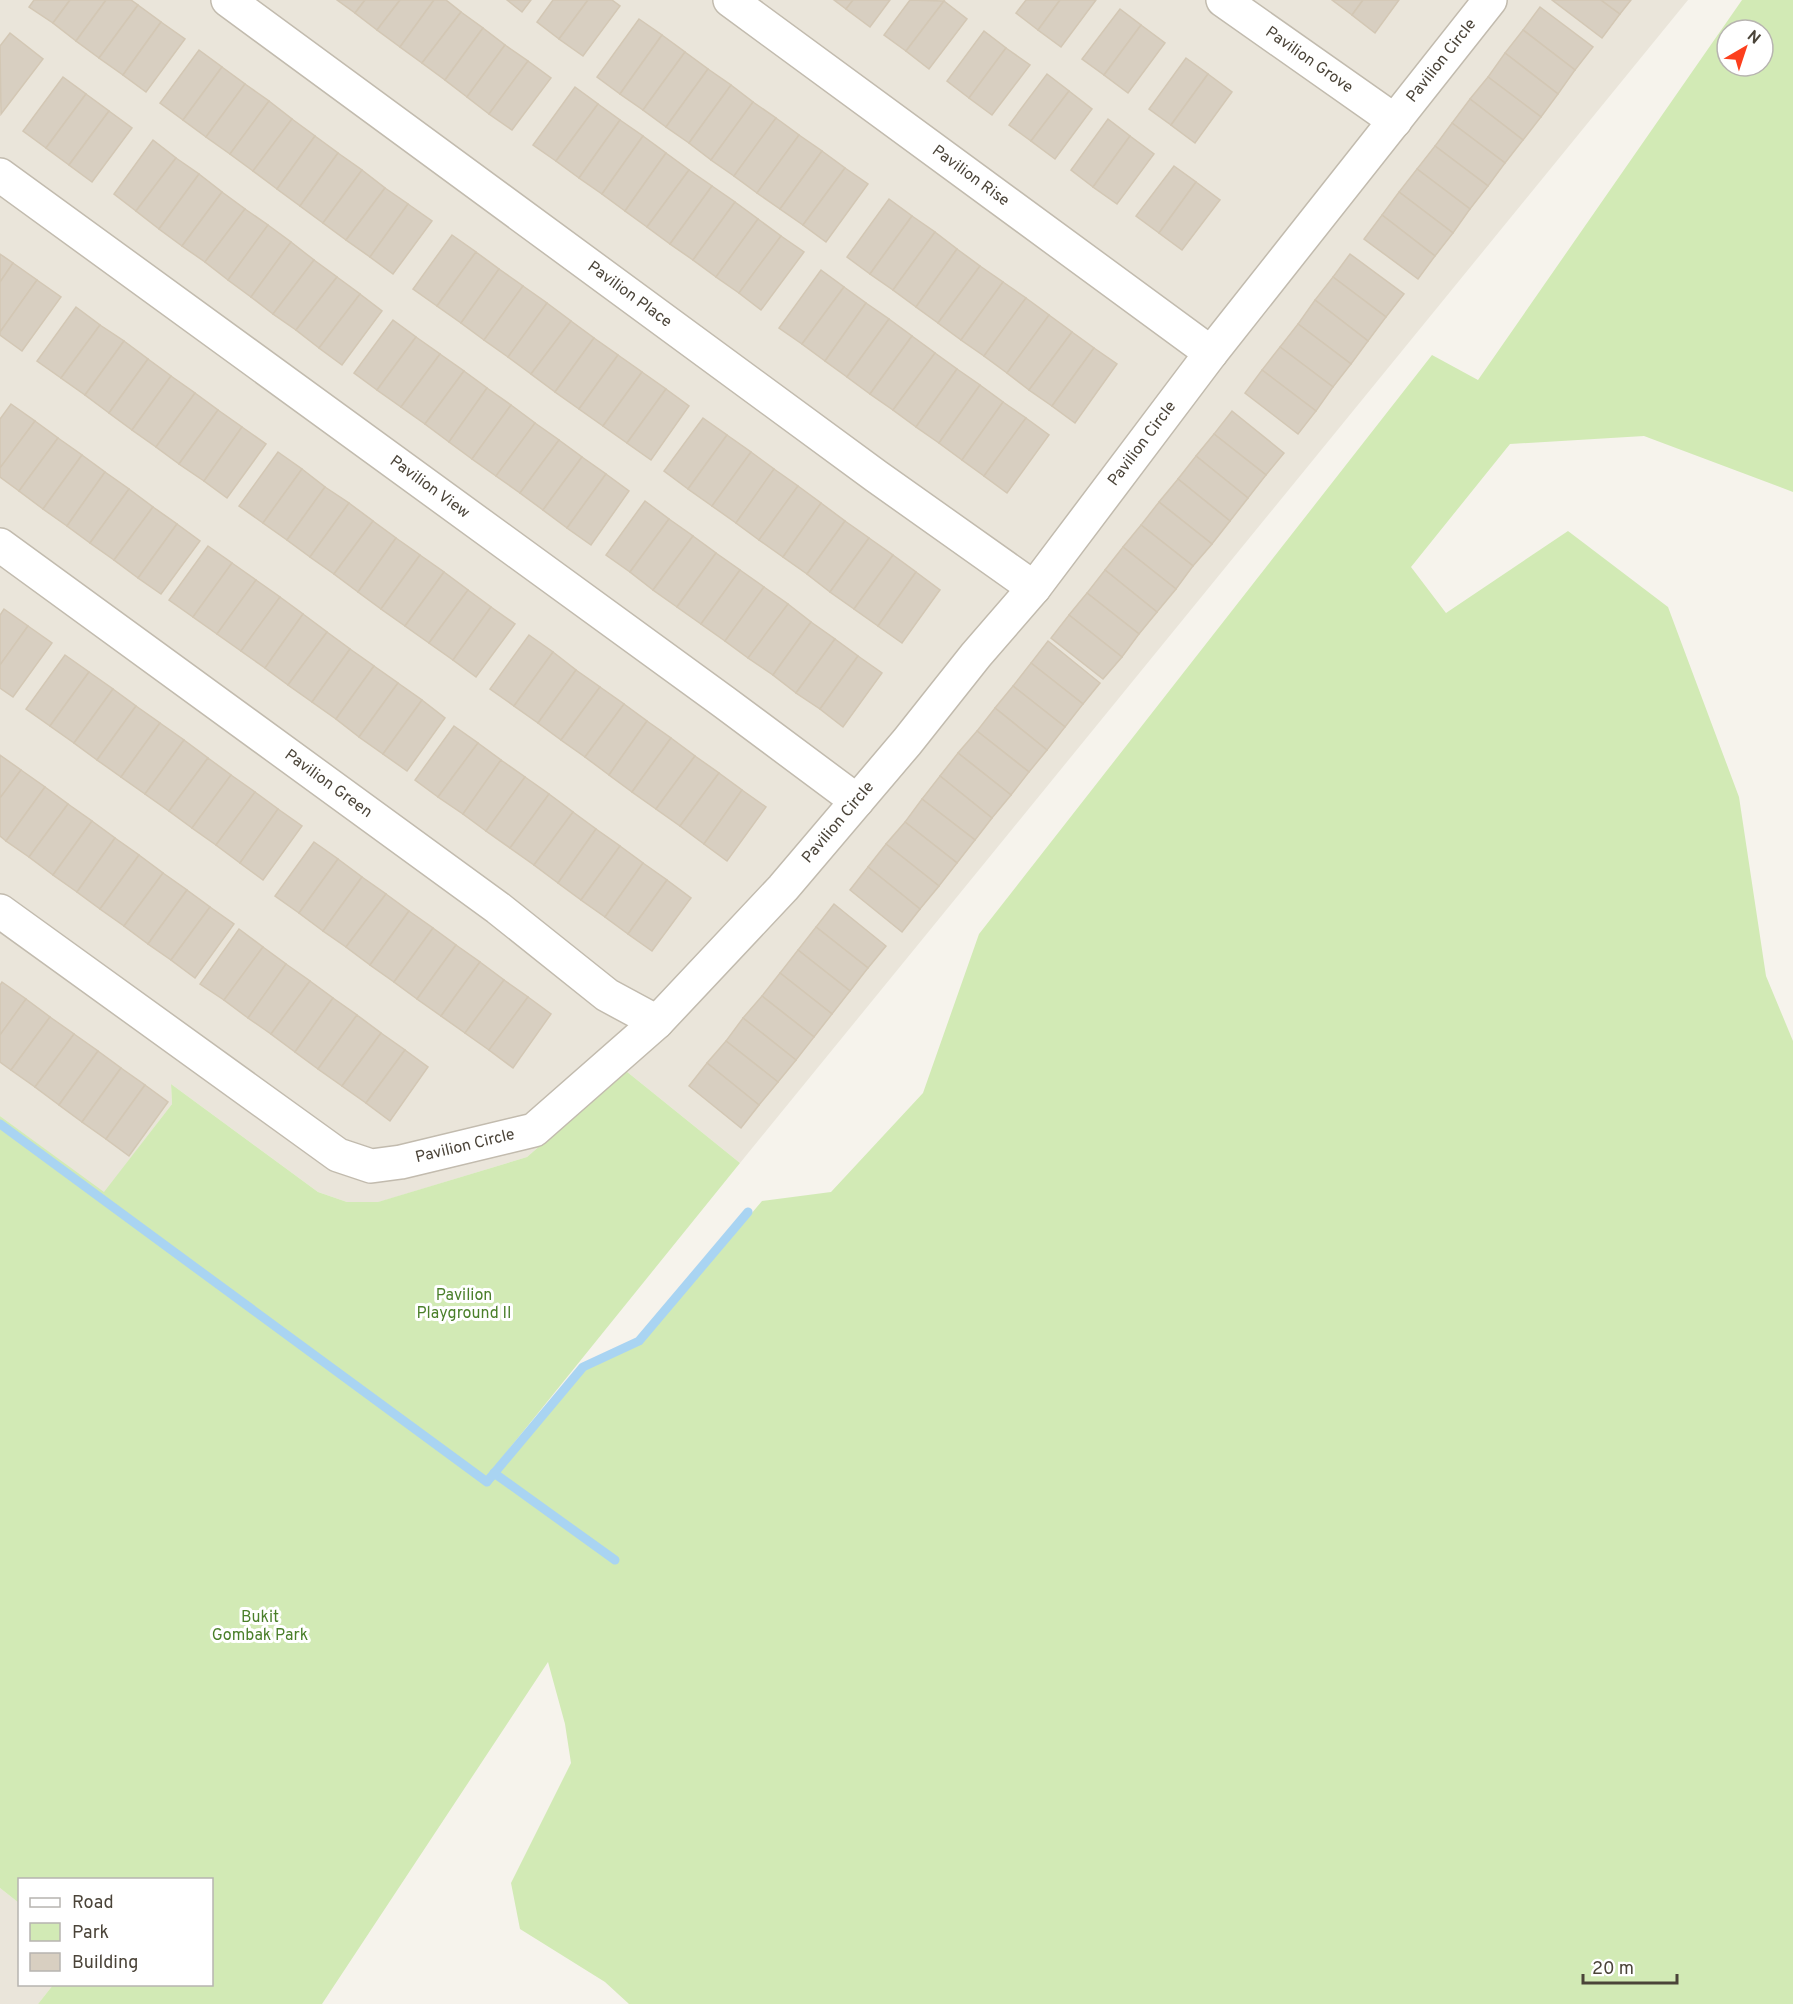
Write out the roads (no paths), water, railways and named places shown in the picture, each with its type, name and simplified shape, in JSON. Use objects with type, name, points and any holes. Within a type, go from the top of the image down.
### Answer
[{"type":"street","name":"Pavilion Place","points":[[228,0],[856,462],[1034,588]]},
{"type":"street","name":"Pavilion Rise","points":[[730,0],[1211,353]]},
{"type":"street","name":"Pavilion Grove","points":[[1222,0],[1395,122]]},
{"type":"street","name":"Pavilion Circle","points":[[0,911],[338,1155],[371,1166],[401,1162],[534,1130],[657,1022],[783,888],[857,801],[1034,588],[1211,353],[1490,0]]},
{"type":"street","name":"Pavilion View","points":[[0,175],[857,801]]},
{"type":"street","name":"Pavilion Green","points":[[0,544],[498,908],[607,995],[657,1022]]},
{"type":"waterway","points":[[0,1124],[487,1482],[490,1478]]},
{"type":"waterway","points":[[491,1477],[583,1367],[639,1341],[748,1212]]},
{"type":"waterway","points":[[494,1473],[615,1560]]},
{"type":"park label","name":"Pavilion Playground II","points":[[464,1305]]},
{"type":"park label","name":"Bukit Gombak Park","points":[[260,1627]]}]
